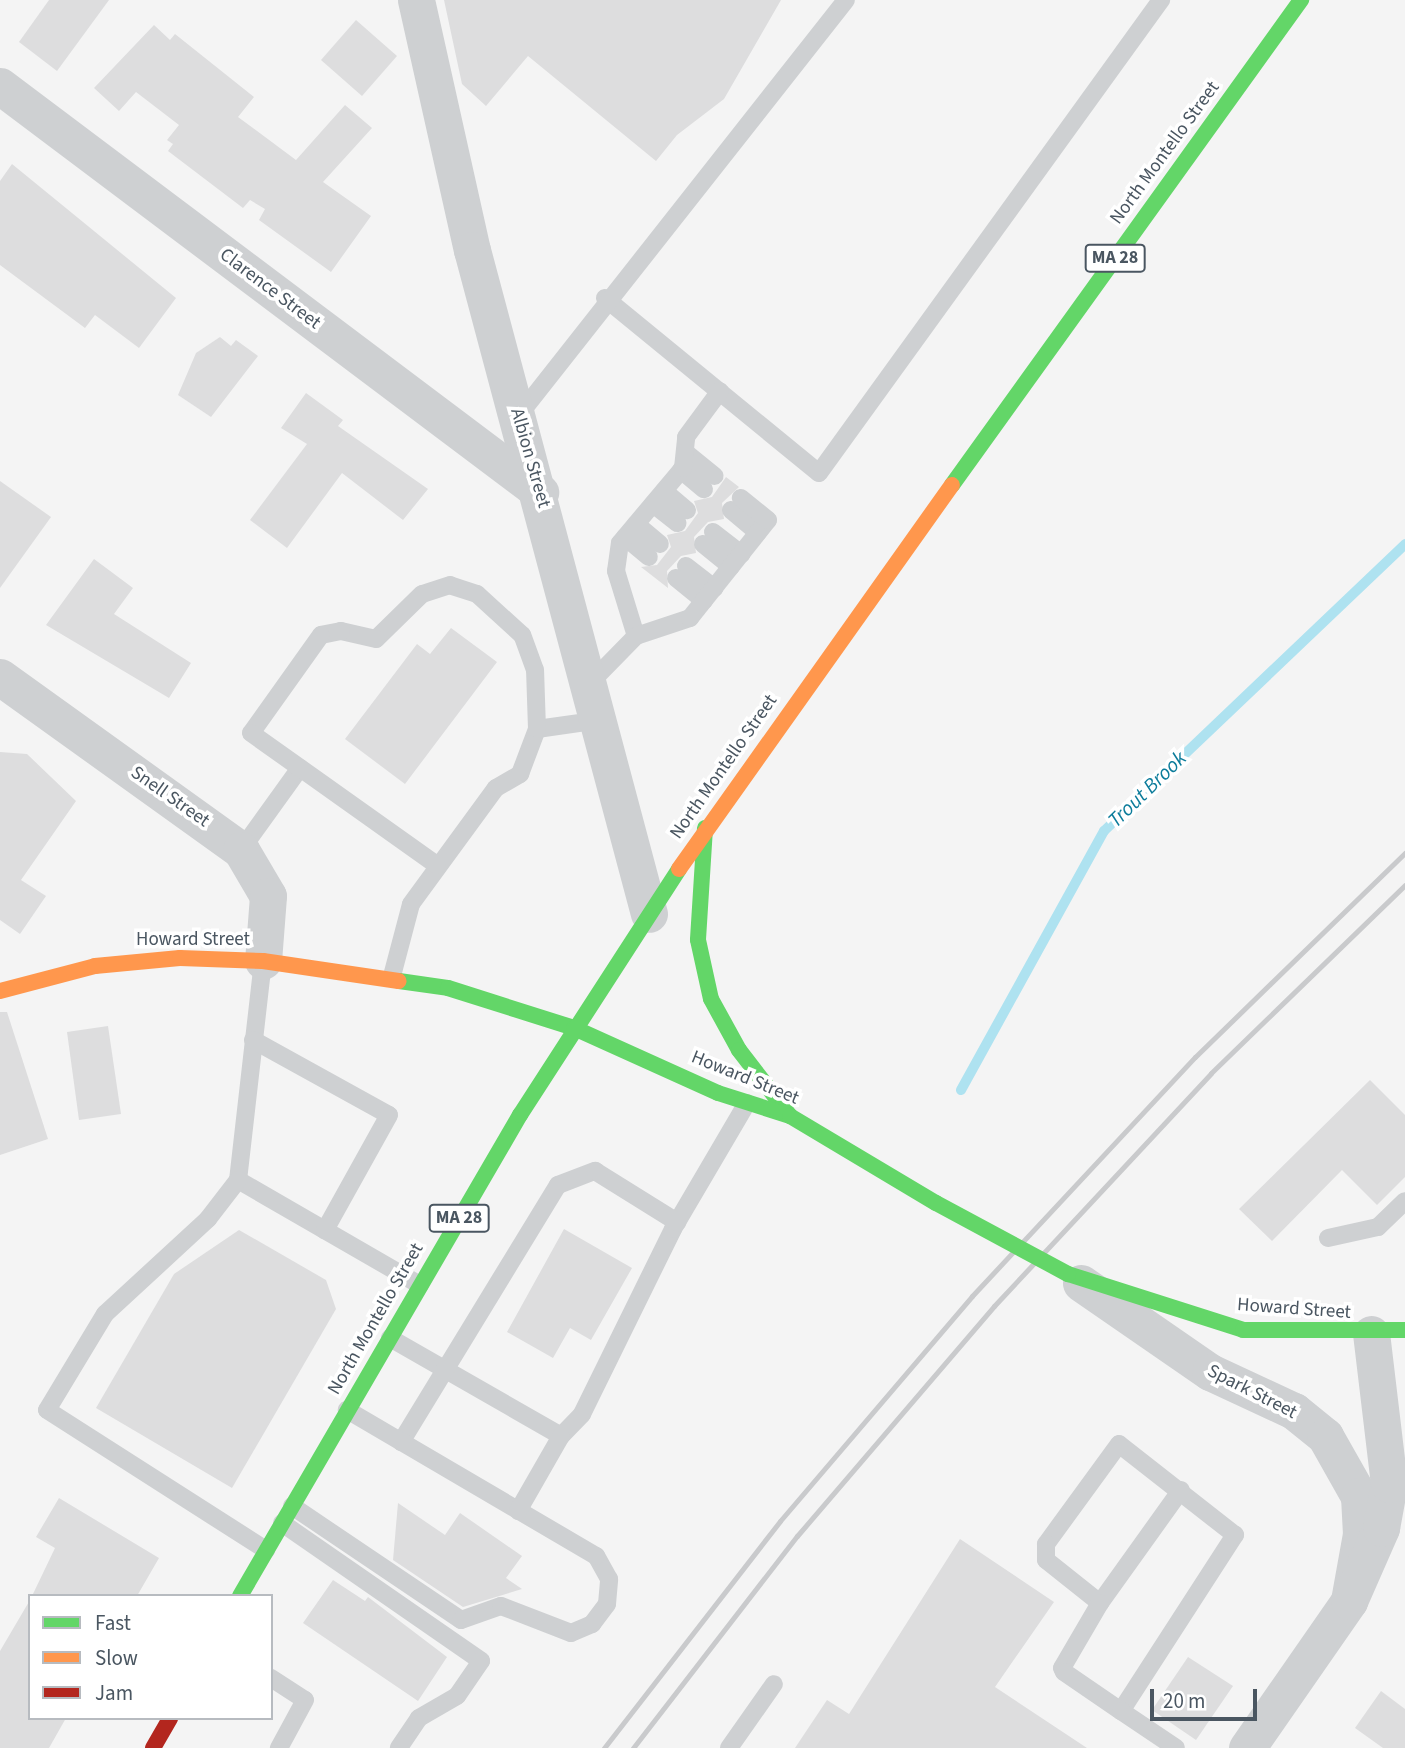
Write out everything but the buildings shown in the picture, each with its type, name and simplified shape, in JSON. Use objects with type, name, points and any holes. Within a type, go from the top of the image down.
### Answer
[{"type":"main road","name":"North Montello Street","points":[[241,1594],[347,1410],[575,1028],[705,828],[1300,0]]},
{"type":"main road","points":[[705,828],[698,940],[711,999],[739,1050],[790,1116]]},
{"type":"main road","name":"Howard Street","points":[[0,991],[136,960],[262,961],[392,976],[575,1028],[747,1103],[790,1116],[936,1203],[1068,1274],[1243,1330],[1388,1332]]},
{"type":"main road","points":[[153,1748],[169,1720]]},
{"type":"street","name":"Albion Street","points":[[416,0],[472,250],[591,682],[649,914]]},
{"type":"street","name":"Clarence Street","points":[[0,86],[540,492]]},
{"type":"street","name":"Snell Street","points":[[0,677],[241,850],[268,896],[262,961]]},
{"type":"street","name":"Spark Street","points":[[1068,1274],[1210,1372],[1294,1411],[1325,1436],[1359,1496],[1361,1534],[1349,1601]]},
{"type":"street","name":"Spark Street","points":[[1349,1601],[1381,1528],[1389,1484],[1388,1332]]},
{"type":"street","name":"Spark Street","points":[[1247,1748],[1349,1601],[1405,1533]]},
{"type":"lane","points":[[519,415],[606,298],[795,71],[846,0]]},
{"type":"lane","points":[[606,298],[819,473],[1161,0]]},
{"type":"lane","points":[[636,636],[616,571],[631,531],[683,461],[690,428],[720,391]]},
{"type":"lane","points":[[683,461],[709,483]]},
{"type":"lane","points":[[658,497],[682,517]]},
{"type":"lane","points":[[591,682],[636,636],[679,625],[709,595],[763,526],[736,504]]},
{"type":"lane","points":[[631,531],[654,551]]},
{"type":"lane","points":[[708,538],[736,561]]},
{"type":"lane","points":[[681,572],[709,595]]},
{"type":"lane","points":[[392,976],[411,904],[496,788],[520,774],[537,729],[535,670],[522,635],[470,591],[437,587],[411,602],[376,639],[341,631],[321,635],[251,733],[438,865]]},
{"type":"lane","points":[[537,729],[601,720]]},
{"type":"lane","points":[[241,850],[300,768]]},
{"type":"lane","points":[[262,961],[238,1180],[208,1219],[105,1314],[47,1410],[266,1550]]},
{"type":"lane","points":[[253,1040],[389,1115],[325,1230]]},
{"type":"lane","points":[[518,1511],[561,1436],[582,1414],[677,1222],[747,1103]]},
{"type":"lane","points":[[401,1442],[558,1185],[595,1171],[677,1222]]},
{"type":"lane","points":[[238,1180],[421,1285]]},
{"type":"lane","points":[[1328,1238],[1378,1227],[1405,1201]]},
{"type":"lane","points":[[390,1338],[561,1436]]},
{"type":"lane","points":[[292,1506],[461,1620],[501,1606],[571,1633],[592,1624],[607,1604],[609,1579],[596,1556],[347,1410]]},
{"type":"lane","points":[[1100,1603],[1046,1560],[1046,1544],[1115,1446],[1181,1490],[1232,1530],[1234,1543],[1121,1711]]},
{"type":"lane","points":[[1176,1748],[1153,1742],[1121,1711],[1064,1672],[1062,1663],[1100,1603],[1181,1490]]},
{"type":"lane","points":[[282,1523],[481,1661],[457,1696],[419,1718],[399,1748]]},
{"type":"lane","points":[[273,1679],[305,1700],[279,1748]]},
{"type":"lane","points":[[729,1748],[774,1684]]},
{"type":"waterway","name":"Trout Brook","points":[[961,1090],[1104,831],[1405,544]]},
{"type":"railway","points":[[604,1748],[780,1521],[972,1296],[1195,1057],[1405,853]]},
{"type":"railway","points":[[633,1748],[797,1536],[994,1306],[1211,1073],[1405,885]]},
{"type":"traffic: fast","points":[[952,485],[1301,0]]},
{"type":"traffic: fast","points":[[705,828],[698,940],[711,999],[739,1050],[790,1116]]},
{"type":"traffic: fast","points":[[241,1594],[520,1115],[679,869]]},
{"type":"traffic: fast","points":[[399,981],[448,988],[574,1028],[718,1093],[790,1116],[936,1203]]},
{"type":"traffic: fast","points":[[936,1203],[1068,1274]]},
{"type":"traffic: fast","points":[[1068,1274],[1243,1330],[1405,1330]]},
{"type":"traffic: slow","points":[[679,869],[952,485]]},
{"type":"traffic: slow","points":[[0,991],[95,966],[180,958],[263,961],[399,981]]},
{"type":"traffic: jam","points":[[153,1748],[169,1720]]}]
